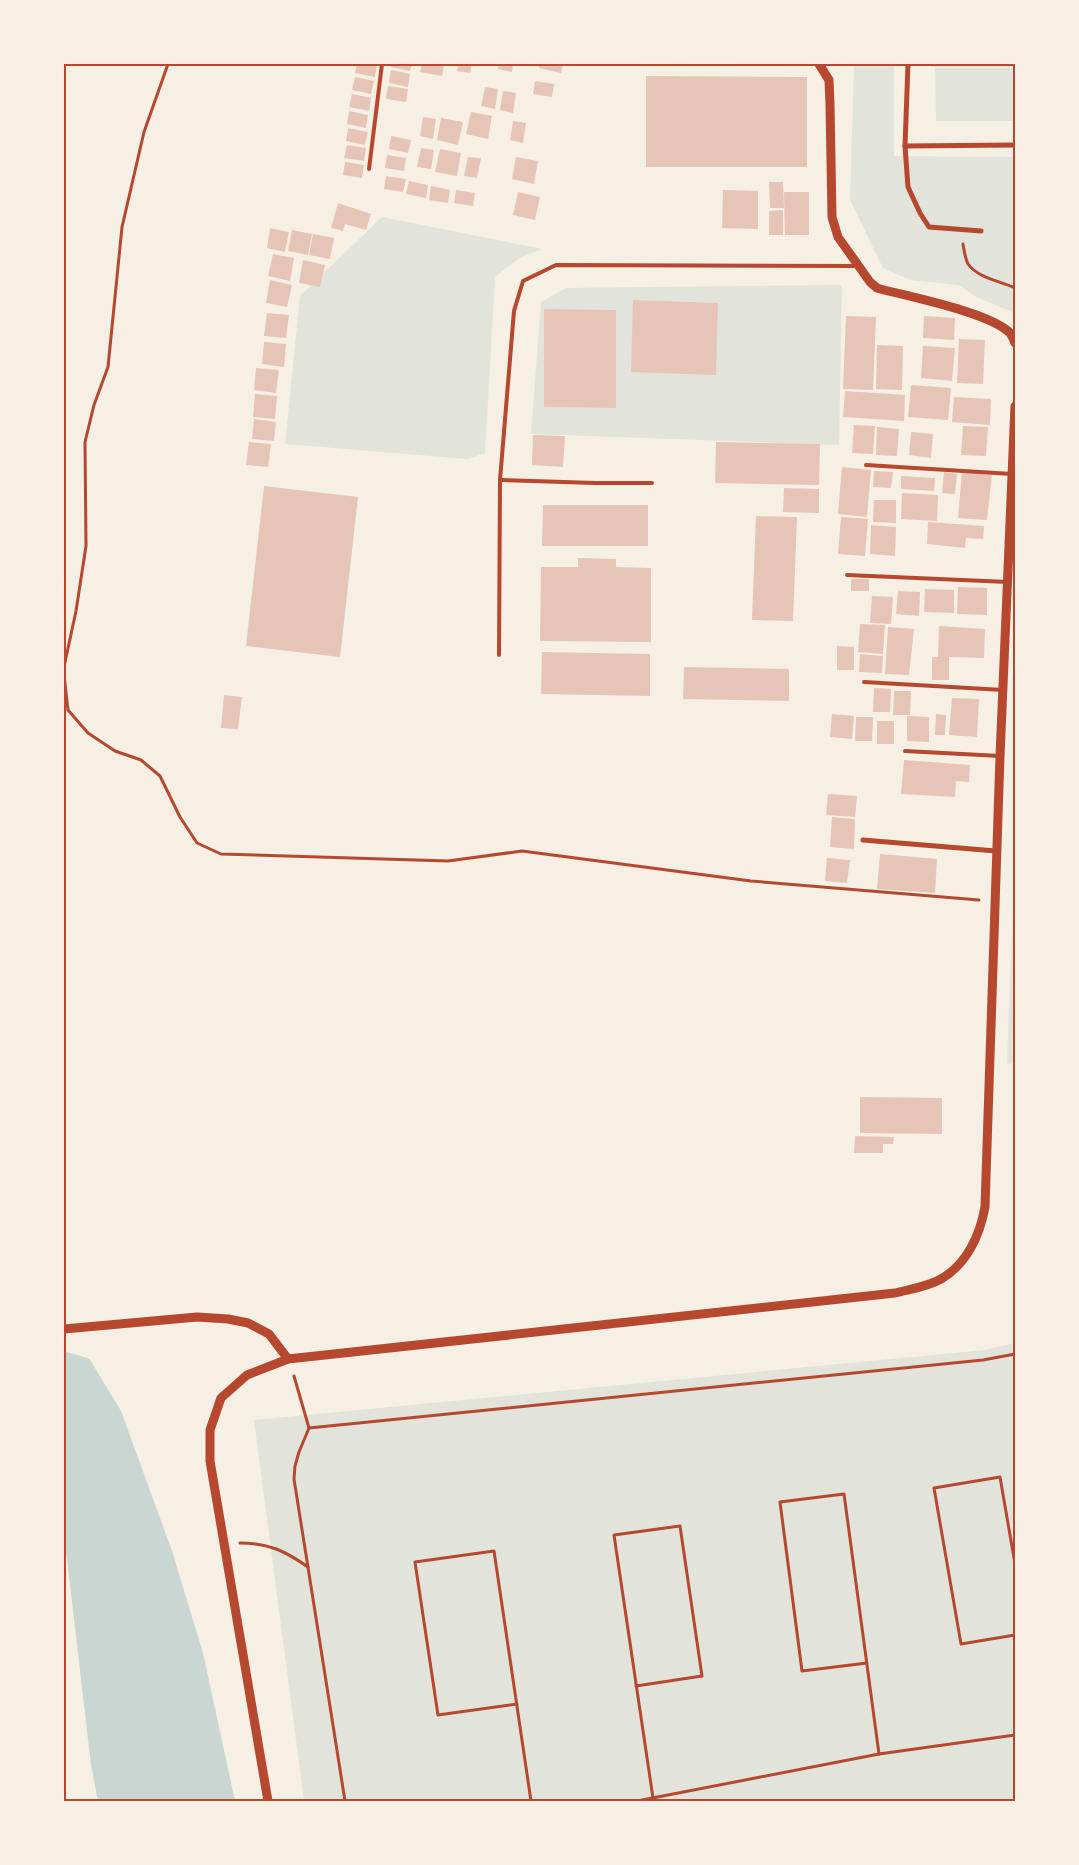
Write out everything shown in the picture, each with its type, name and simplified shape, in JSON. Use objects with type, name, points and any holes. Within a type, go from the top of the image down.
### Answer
[{"type":"street","points":[[819,64],[828,80],[829,89],[832,217],[838,237],[858,266],[870,282],[878,288],[959,310],[993,322],[1011,334],[1015,343]]},
{"type":"street","points":[[908,64],[906,146],[908,187],[929,227],[981,231]]},
{"type":"street","points":[[906,146],[1015,145]]},
{"type":"street","points":[[268,1801],[222,1543],[210,1461],[210,1430],[221,1398],[247,1375],[288,1359],[895,1293],[918,1288],[940,1280],[950,1272],[973,1245],[982,1226],[985,1207],[994,902],[1015,406]]},
{"type":"street","points":[[863,840],[996,851]]},
{"type":"street","points":[[64,1329],[197,1317],[228,1318],[248,1323],[269,1334],[288,1359]]},
{"type":"lane","points":[[369,169],[382,64]]},
{"type":"lane","points":[[499,655],[500,480],[514,311],[523,281],[556,265],[858,266]]},
{"type":"lane","points":[[866,464],[1012,474]]},
{"type":"lane","points":[[500,480],[652,483]]},
{"type":"lane","points":[[847,575],[1008,582]]},
{"type":"lane","points":[[864,682],[1003,690]]},
{"type":"lane","points":[[905,751],[1000,756]]},
{"type":"path","points":[[64,666],[76,611],[86,546],[86,442],[94,404],[108,367],[122,227],[144,132],[168,64]]},
{"type":"path","points":[[961,230],[966,259],[969,264],[982,275],[1015,288]]},
{"type":"path","points":[[64,675],[68,710],[88,733],[115,751],[141,760],[160,776],[180,817],[197,842],[221,854],[448,861],[522,852],[751,881],[994,902]]},
{"type":"path","points":[[309,1428],[983,1360],[1015,1354]]},
{"type":"path","points":[[288,1359],[309,1428],[299,1452],[294,1479],[345,1801]]},
{"type":"path","points":[[1015,1564],[1000,1477],[934,1488],[961,1644],[1015,1635]]},
{"type":"path","points":[[867,1663],[802,1671],[780,1502],[844,1494],[867,1663],[879,1754]]},
{"type":"path","points":[[636,1686],[702,1676],[680,1526],[614,1535],[636,1686],[653,1798]]},
{"type":"path","points":[[222,1543],[259,1543],[286,1552],[308,1568]]},
{"type":"path","points":[[517,1704],[438,1715],[415,1562],[494,1551],[517,1704],[531,1801]]},
{"type":"path","points":[[637,1801],[879,1754],[1015,1734]]},
{"type":"shaded area","points":[[854,64],[894,64],[894,156],[1015,157],[1015,313],[976,297],[959,285],[910,280],[883,268],[850,200]]},
{"type":"shaded area","points":[[932,64],[1015,64],[1015,67],[932,67]]},
{"type":"shaded area","points":[[935,68],[1015,68],[1015,121],[936,121]]},
{"type":"shaded area","points":[[382,217],[542,249],[521,257],[495,277],[485,453],[468,459],[285,444],[300,296]]},
{"type":"shaded area","points":[[842,285],[839,445],[531,434],[541,302],[566,288]]},
{"type":"shaded area","points":[[1015,854],[1015,1063],[1007,1064]]},
{"type":"shaded area","points":[[64,1321],[75,1335],[121,1411],[172,1551],[203,1653],[235,1801],[98,1801],[91,1765],[64,1533]]},
{"type":"shaded area","points":[[1015,1343],[1015,1801],[304,1801],[254,1420],[985,1350]]},
{"type":"pier","points":[[64,1318],[77,1333],[93,1360],[64,1351]]},
{"type":"building","points":[[357,64],[377,64],[375,77],[355,73]]},
{"type":"building","points":[[391,64],[412,64],[410,71],[391,67]]},
{"type":"building","points":[[422,64],[444,64],[442,76],[420,72]]},
{"type":"building","points":[[458,64],[472,64],[470,73],[457,71]]},
{"type":"building","points":[[499,64],[513,64],[512,72],[498,69]]},
{"type":"building","points":[[540,64],[563,64],[561,73],[539,68]]},
{"type":"building","points":[[391,70],[410,74],[408,87],[389,83]]},
{"type":"building","points":[[646,76],[807,77],[807,167],[646,167]]},
{"type":"building","points":[[355,77],[374,81],[371,94],[352,90]]},
{"type":"building","points":[[535,81],[554,84],[552,97],[533,94]]},
{"type":"building","points":[[388,86],[408,89],[406,102],[386,99]]},
{"type":"building","points":[[485,87],[498,89],[495,109],[481,106]]},
{"type":"building","points":[[503,91],[516,93],[513,113],[500,110]]},
{"type":"building","points":[[352,94],[371,98],[369,111],[349,107]]},
{"type":"building","points":[[349,111],[368,115],[366,128],[347,124]]},
{"type":"building","points":[[471,112],[492,116],[488,139],[466,134]]},
{"type":"building","points":[[423,117],[436,119],[433,139],[420,136]]},
{"type":"building","points":[[441,118],[463,122],[458,145],[437,140]]},
{"type":"building","points":[[513,121],[526,123],[523,143],[510,140]]},
{"type":"building","points":[[348,128],[368,132],[365,145],[346,141]]},
{"type":"building","points":[[391,136],[411,140],[408,153],[389,149]]},
{"type":"building","points":[[347,145],[366,148],[364,161],[344,158]]},
{"type":"building","points":[[421,148],[434,150],[431,169],[417,167]]},
{"type":"building","points":[[440,149],[461,153],[457,176],[435,172]]},
{"type":"building","points":[[387,155],[406,158],[404,171],[385,168]]},
{"type":"building","points":[[468,157],[481,158],[477,178],[464,176]]},
{"type":"building","points":[[516,157],[538,161],[534,184],[512,179]]},
{"type":"building","points":[[345,162],[364,165],[362,178],[343,175]]},
{"type":"building","points":[[386,176],[406,179],[403,192],[384,189]]},
{"type":"building","points":[[409,181],[428,185],[426,198],[406,194]]},
{"type":"building","points":[[769,182],[783,182],[784,208],[770,208]]},
{"type":"building","points":[[431,186],[450,190],[448,203],[429,200]]},
{"type":"building","points":[[456,190],[475,193],[473,206],[454,203]]},
{"type":"building","points":[[723,190],[758,191],[758,229],[722,228]]},
{"type":"building","points":[[518,192],[540,197],[535,220],[513,215]]},
{"type":"building","points":[[784,192],[809,192],[809,235],[785,235]]},
{"type":"building","points":[[338,203],[371,214],[366,230],[345,224],[343,231],[331,228]]},
{"type":"building","points":[[783,210],[783,235],[769,235],[769,211]]},
{"type":"building","points":[[270,228],[289,232],[285,252],[267,248]]},
{"type":"building","points":[[292,230],[312,234],[308,255],[288,251]]},
{"type":"building","points":[[313,234],[334,238],[330,259],[309,255]]},
{"type":"building","points":[[273,254],[294,258],[290,281],[268,276]]},
{"type":"building","points":[[303,260],[325,265],[320,287],[299,283]]},
{"type":"building","points":[[270,280],[292,285],[287,307],[266,303]]},
{"type":"building","points":[[633,300],[718,303],[716,375],[631,372]]},
{"type":"building","points":[[544,309],[616,310],[616,408],[544,407]]},
{"type":"building","points":[[267,313],[289,315],[286,338],[264,336]]},
{"type":"building","points":[[846,316],[876,317],[873,390],[843,389]]},
{"type":"building","points":[[924,316],[955,318],[954,340],[923,338]]},
{"type":"building","points":[[959,339],[985,340],[983,384],[957,383]]},
{"type":"building","points":[[264,342],[286,344],[284,367],[262,364]]},
{"type":"building","points":[[877,345],[903,346],[902,390],[876,389]]},
{"type":"building","points":[[923,346],[955,348],[952,381],[921,378]]},
{"type":"building","points":[[256,368],[279,370],[276,393],[254,390]]},
{"type":"building","points":[[911,385],[951,388],[948,420],[908,417]]},
{"type":"building","points":[[845,391],[905,395],[904,421],[843,417]]},
{"type":"building","points":[[255,394],[277,396],[275,419],[253,417]]},
{"type":"building","points":[[954,397],[991,399],[990,425],[952,422]]},
{"type":"building","points":[[254,419],[276,422],[274,441],[252,439]]},
{"type":"building","points":[[854,425],[875,426],[873,454],[852,453]]},
{"type":"building","points":[[963,426],[988,427],[986,456],[961,455]]},
{"type":"building","points":[[877,427],[899,429],[897,456],[876,455]]},
{"type":"building","points":[[911,432],[933,434],[931,458],[909,455]]},
{"type":"building","points":[[533,435],[565,436],[563,467],[532,465]]},
{"type":"building","points":[[249,442],[271,444],[268,467],[246,465]]},
{"type":"building","points":[[716,442],[820,444],[819,485],[715,483]]},
{"type":"building","points":[[842,467],[871,470],[867,517],[838,514]]},
{"type":"building","points":[[874,471],[893,472],[891,488],[873,487]]},
{"type":"building","points":[[944,472],[957,474],[955,494],[942,493]]},
{"type":"building","points":[[962,472],[992,475],[987,520],[958,518]]},
{"type":"building","points":[[901,476],[935,478],[934,491],[901,489]]},
{"type":"building","points":[[264,486],[358,497],[340,657],[246,646]]},
{"type":"building","points":[[784,488],[819,489],[819,513],[783,512]]},
{"type":"building","points":[[902,493],[938,495],[937,521],[901,519]]},
{"type":"building","points":[[874,500],[896,500],[896,523],[873,522]]},
{"type":"building","points":[[543,505],[648,505],[648,546],[542,546]]},
{"type":"building","points":[[756,516],[797,517],[793,621],[752,620]]},
{"type":"building","points":[[841,517],[868,519],[865,556],[838,554]]},
{"type":"building","points":[[928,522],[984,526],[983,539],[966,538],[965,548],[927,544]]},
{"type":"building","points":[[871,525],[896,527],[895,556],[870,554]]},
{"type":"building","points":[[578,558],[616,559],[616,567],[651,568],[651,642],[540,641],[541,567],[578,567]]},
{"type":"building","points":[[851,579],[869,579],[869,591],[851,591]]},
{"type":"building","points":[[958,587],[987,588],[987,615],[957,614]]},
{"type":"building","points":[[925,589],[954,590],[954,613],[924,612]]},
{"type":"building","points":[[898,591],[920,592],[919,616],[896,614]]},
{"type":"building","points":[[872,596],[893,597],[891,624],[870,623]]},
{"type":"building","points":[[860,624],[885,625],[883,654],[858,652]]},
{"type":"building","points":[[939,626],[985,629],[984,658],[949,657],[949,680],[932,680],[932,657],[938,657]]},
{"type":"building","points":[[888,627],[914,629],[909,675],[885,674]]},
{"type":"building","points":[[837,646],[854,647],[854,670],[837,670]]},
{"type":"building","points":[[542,652],[650,654],[650,696],[541,694]]},
{"type":"building","points":[[860,654],[883,656],[882,673],[859,672]]},
{"type":"building","points":[[684,667],[789,669],[789,701],[683,699]]},
{"type":"building","points":[[874,688],[891,689],[890,712],[873,712]]},
{"type":"building","points":[[894,691],[911,691],[910,715],[893,715]]},
{"type":"building","points":[[224,695],[242,697],[238,729],[221,728]]},
{"type":"building","points":[[952,698],[979,699],[977,737],[949,735]]},
{"type":"building","points":[[832,714],[854,716],[852,739],[830,737]]},
{"type":"building","points":[[936,714],[946,715],[945,735],[935,735]]},
{"type":"building","points":[[907,716],[929,717],[929,742],[907,741]]},
{"type":"building","points":[[856,717],[873,717],[872,741],[855,741]]},
{"type":"building","points":[[877,721],[894,721],[894,744],[877,744]]},
{"type":"building","points":[[904,760],[970,765],[969,782],[956,781],[955,797],[901,794]]},
{"type":"building","points":[[828,794],[857,796],[855,817],[826,815]]},
{"type":"building","points":[[832,817],[855,819],[854,849],[830,847]]},
{"type":"building","points":[[880,854],[937,859],[935,893],[877,889]]},
{"type":"building","points":[[827,858],[850,860],[847,883],[825,881]]},
{"type":"building","points":[[860,1097],[942,1098],[942,1134],[860,1133]]},
{"type":"building","points":[[855,1136],[894,1137],[893,1144],[883,1144],[883,1153],[854,1153]]}]
